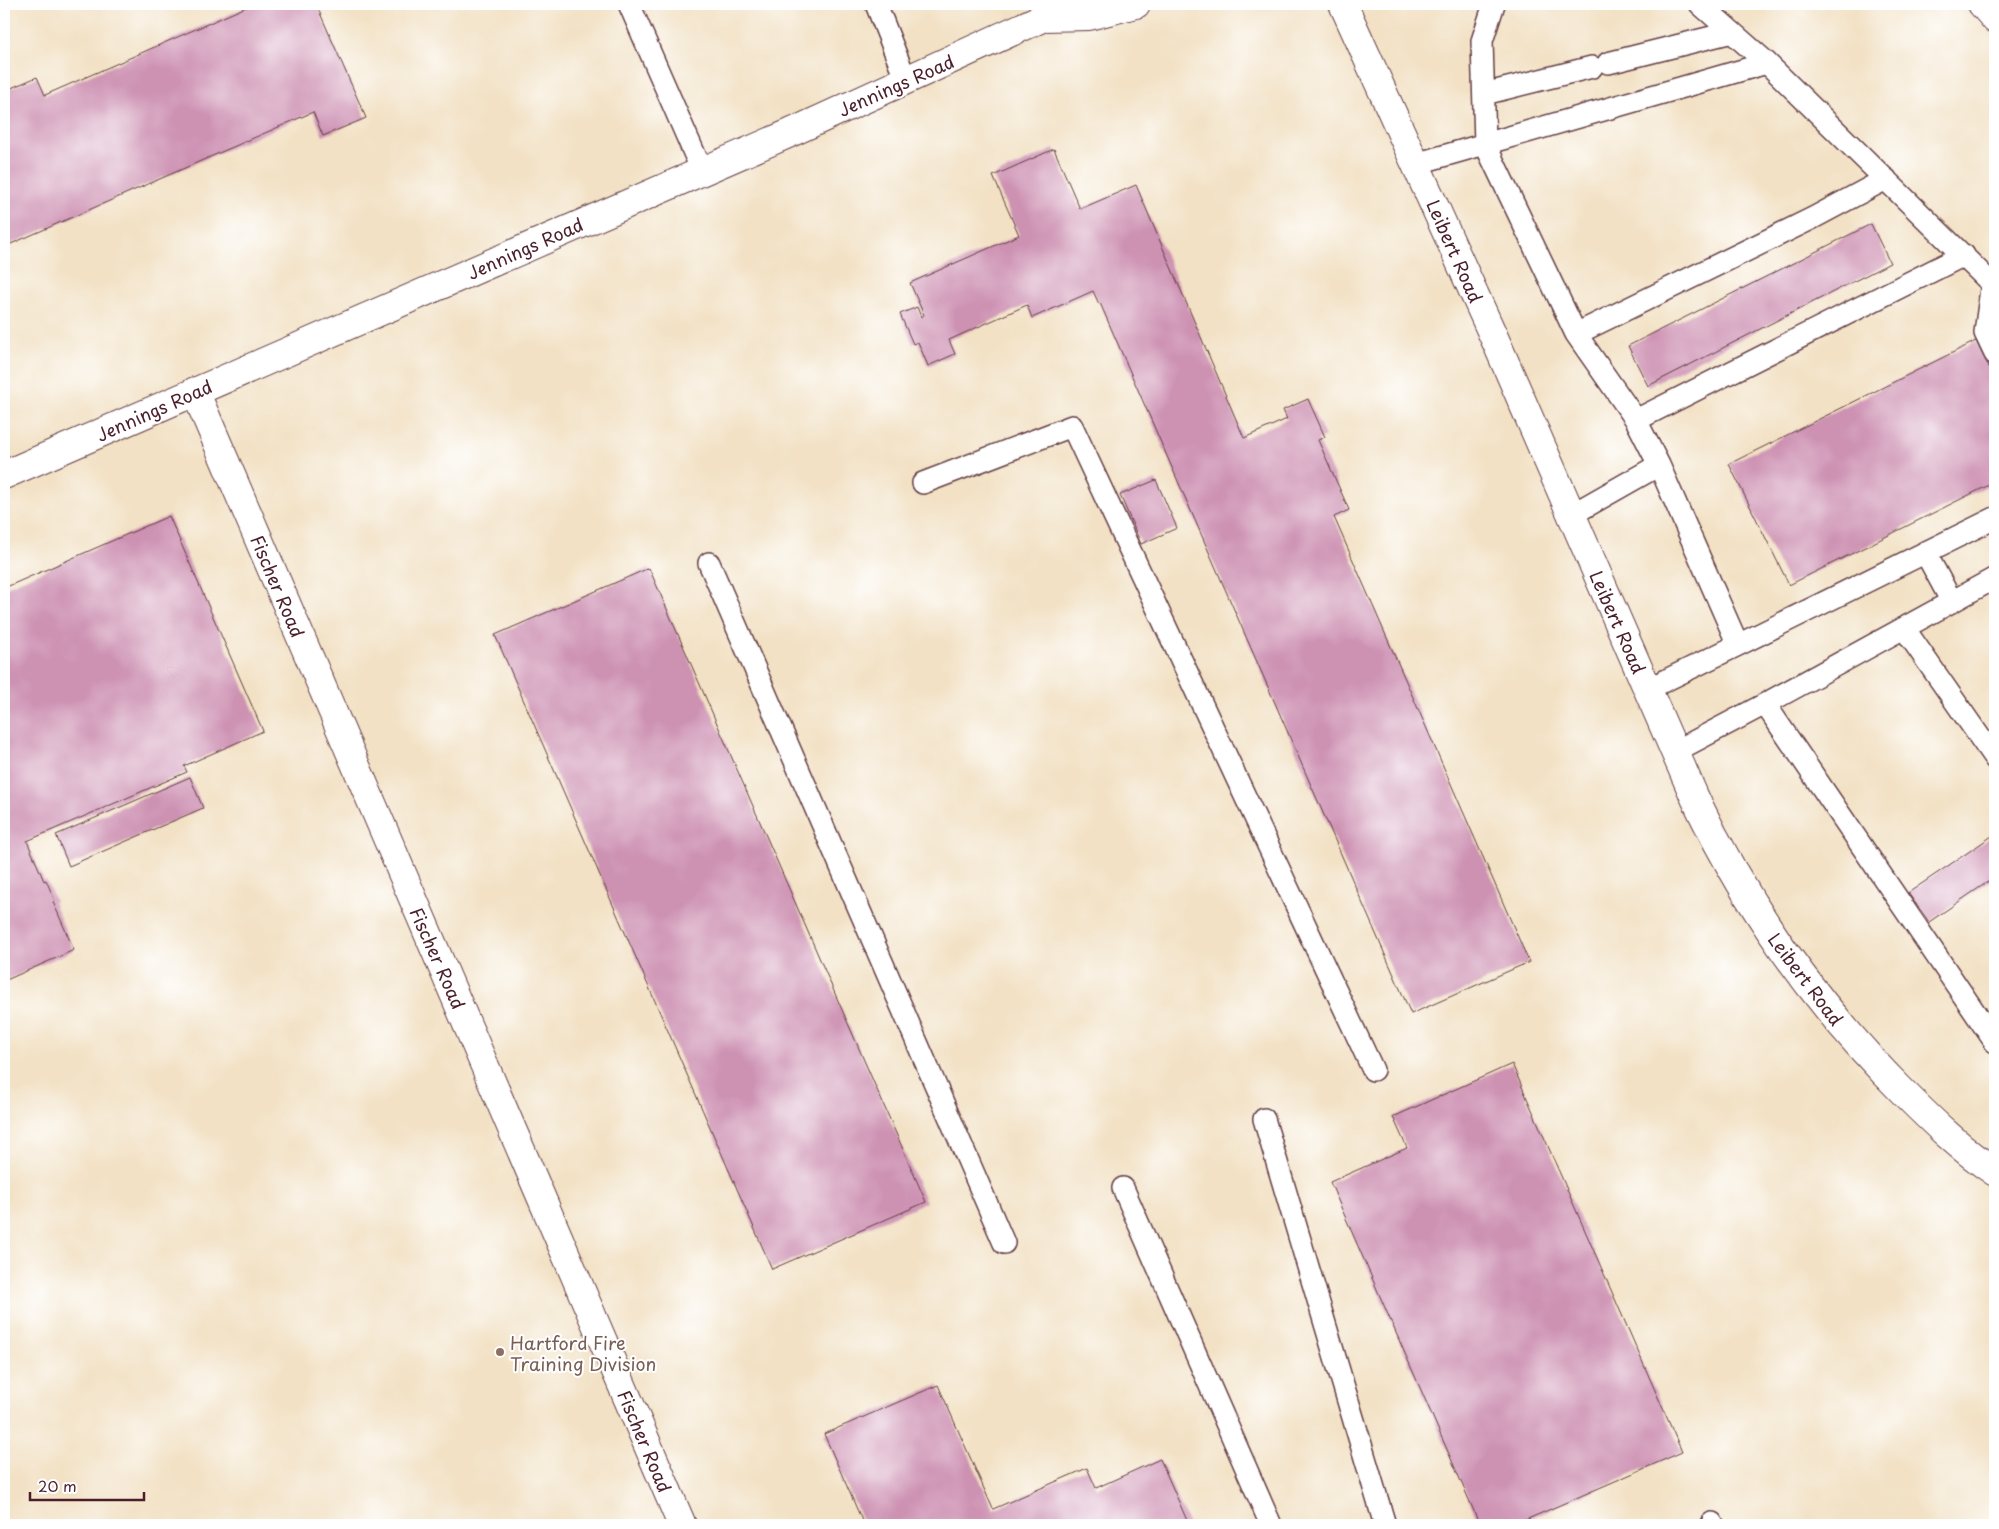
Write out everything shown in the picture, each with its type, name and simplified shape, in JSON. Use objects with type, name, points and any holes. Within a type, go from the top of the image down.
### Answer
[{"type":"main road","name":"Jennings Road","points":[[4,475],[702,171],[906,80],[1050,11],[1089,16],[1136,4]]},
{"type":"main road","name":"Leibert Road","points":[[1342,4],[1497,344],[1694,798],[1730,867],[1756,911],[1807,983],[1862,1049],[1890,1079],[1950,1136],[1995,1172]]},
{"type":"main road","points":[[1982,4],[1995,19]]},
{"type":"main road","name":"Fischer Road","points":[[195,391],[360,779],[552,1218],[682,1525]]},
{"type":"lane","points":[[630,4],[702,171]]},
{"type":"lane","points":[[876,4],[906,80]]},
{"type":"lane","points":[[1494,4],[1482,41],[1485,144],[1576,334],[1636,420],[1738,645]]},
{"type":"lane","points":[[1700,4],[1767,64],[1994,285],[1985,333],[1995,354]]},
{"type":"lane","points":[[1484,94],[1732,32]]},
{"type":"lane","points":[[1415,164],[1767,64]]},
{"type":"lane","points":[[1576,334],[1813,218],[1886,179]]},
{"type":"lane","points":[[1636,420],[1964,255]]},
{"type":"lane","points":[[923,483],[1072,426],[1373,1070]]},
{"type":"lane","points":[[1571,516],[1658,465]]},
{"type":"lane","points":[[1648,689],[1995,518]]},
{"type":"lane","points":[[1925,552],[1952,602]]},
{"type":"lane","points":[[709,562],[1004,1243]]},
{"type":"lane","points":[[1674,752],[1995,578]]},
{"type":"lane","points":[[1904,628],[1995,759]]},
{"type":"lane","points":[[1765,704],[1988,1015],[1995,1042]]},
{"type":"lane","points":[[1264,1119],[1385,1525]]},
{"type":"lane","points":[[1123,1188],[1271,1525]]},
{"type":"building","points":[[253,4],[316,4],[366,118],[323,136],[313,112],[4,247],[4,91],[37,77],[45,95]]},
{"type":"building","points":[[1054,149],[1080,209],[1136,185],[1244,438],[1287,419],[1283,410],[1308,399],[1325,437],[1318,440],[1349,510],[1334,517],[1529,962],[1411,1014],[1100,303],[1093,291],[1032,318],[1027,305],[949,340],[955,354],[928,366],[918,342],[913,344],[900,314],[917,307],[921,317],[924,315],[910,283],[1019,235],[993,176]]},
{"type":"building","points":[[1871,224],[1890,263],[1648,386],[1628,346]]},
{"type":"building","points":[[1976,341],[1995,379],[1995,482],[1789,585],[1729,464]]},
{"type":"building","points":[[1156,480],[1177,528],[1141,544],[1120,495]]},
{"type":"building","points":[[169,516],[263,731],[184,766],[187,772],[27,841],[44,881],[46,880],[55,901],[53,902],[74,950],[4,981],[4,588]]},
{"type":"building","points":[[649,568],[926,1202],[772,1269],[495,635]]},
{"type":"building","points":[[190,777],[203,808],[69,866],[56,835]]},
{"type":"building","points":[[1995,834],[1995,877],[1929,922],[1908,893]]},
{"type":"building","points":[[1512,1064],[1682,1452],[1514,1525],[1480,1525],[1330,1182],[1407,1148],[1393,1117]]},
{"type":"building","points":[[938,1385],[993,1509],[1087,1468],[1096,1488],[1160,1459],[1189,1525],[864,1525],[824,1434]]},
{"type":"place","name":"Hartford Fire Training Division","points":[[500,1352]]}]
